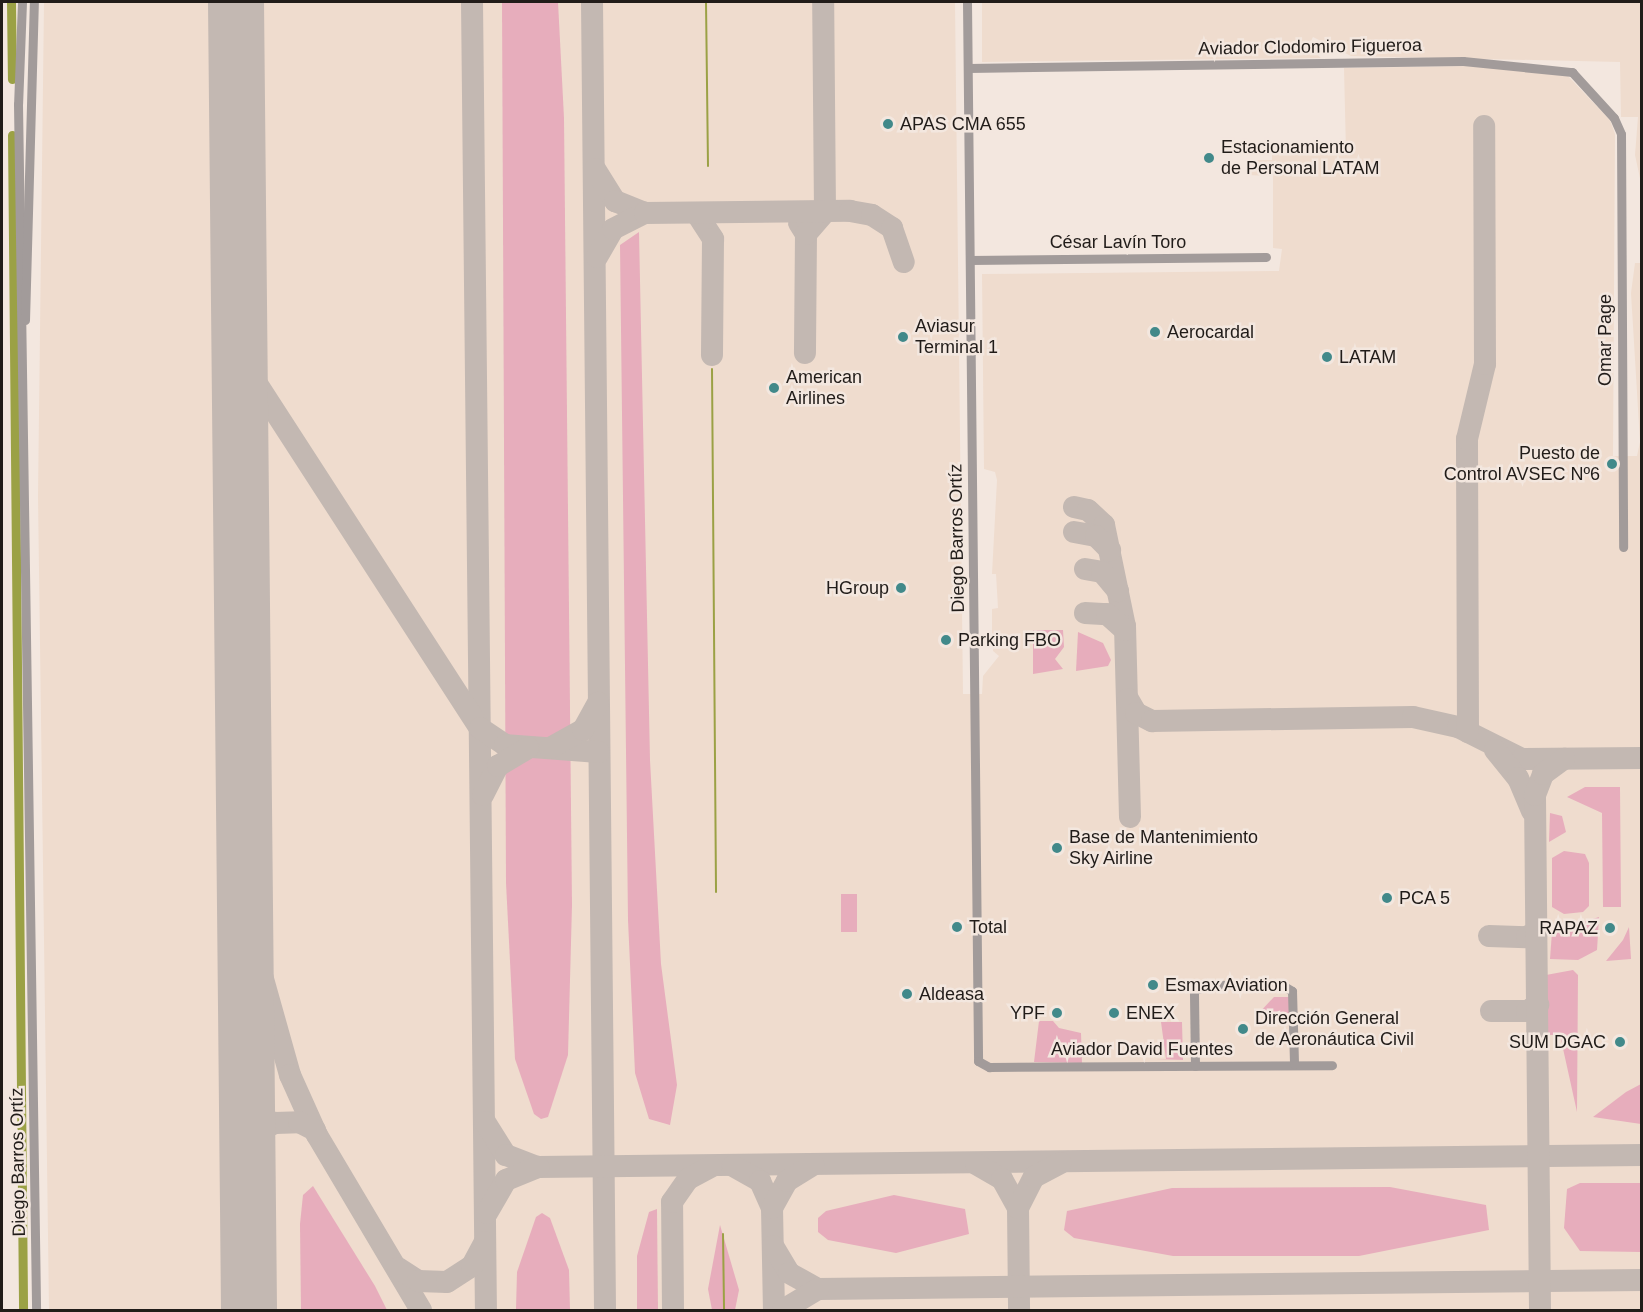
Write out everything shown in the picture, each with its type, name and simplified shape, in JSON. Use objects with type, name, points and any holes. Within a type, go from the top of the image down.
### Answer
[{"type":"street","name":"Diego Barros Ortíz","points":[[22,2],[18,104],[24,328],[36,1311]]},
{"type":"street","name":"Diego Barros Ortíz","points":[[24,328],[34,2]]},
{"type":"street","name":"Diego Barros Ortíz","points":[[967,2],[977,1057],[989,1067]]},
{"type":"street","name":"Aviador Clodomiro Figueroa","points":[[968,68],[1464,61],[1557,67],[1572,72],[1593,93],[1621,134]]},
{"type":"street","name":"Omar Page","points":[[1621,134],[1623,547]]},
{"type":"street","name":"César Lavín Toro","points":[[970,260],[1266,257]]},
{"type":"street","points":[[1195,1066],[1194,990],[1213,985],[1280,984],[1292,991],[1294,1064]]},
{"type":"street","name":"Aviador David Fuentes","points":[[989,1067],[1332,1065]]},
{"type":"shaded area","points":[[44,2],[955,2],[963,694],[982,694],[983,676],[999,656],[993,651],[992,631],[992,609],[998,608],[996,574],[992,574],[997,480],[995,472],[984,469],[982,274],[1279,271],[1282,249],[1273,248],[1273,176],[1246,175],[1246,160],[1272,160],[1272,144],[1296,144],[1297,152],[1346,152],[1344,68],[1468,66],[1567,75],[1610,120],[1615,134],[1613,456],[1637,456],[1640,442],[1631,293],[1635,263],[1641,263],[1641,1310],[49,1310],[38,496]]},
{"type":"shaded area","points":[[502,2],[558,2],[564,118],[572,905],[568,1055],[548,1117],[541,1119],[534,1114],[515,1059],[506,883]]},
{"type":"shaded area","points":[[982,2],[1641,2],[1641,183],[1635,155],[1638,117],[1621,117],[1620,62],[1351,56],[1313,37],[1308,47],[1321,58],[982,62]]},
{"type":"shaded area","points":[[639,232],[650,760],[661,964],[677,1085],[670,1125],[649,1119],[635,1073],[628,920],[620,245]]},
{"type":"shaded area","points":[[1033,630],[1063,630],[1064,647],[1055,659],[1063,669],[1033,674]]},
{"type":"shaded area","points":[[1078,632],[1103,643],[1111,660],[1108,666],[1076,671]]},
{"type":"shaded area","points":[[1585,787],[1620,787],[1621,907],[1603,907],[1602,813],[1567,797]]},
{"type":"shaded area","points":[[1550,813],[1562,816],[1566,832],[1549,842]]},
{"type":"shaded area","points":[[1564,851],[1585,854],[1589,863],[1589,906],[1583,912],[1564,914],[1552,907],[1552,858]]},
{"type":"shaded area","points":[[841,894],[857,894],[857,932],[841,932]]},
{"type":"shaded area","points":[[1599,917],[1597,950],[1578,960],[1550,959],[1552,932]]},
{"type":"shaded area","points":[[1629,927],[1631,959],[1606,961],[1623,940]]},
{"type":"shaded area","points":[[1573,970],[1578,975],[1577,1112],[1560,1035],[1547,1035],[1546,975]]},
{"type":"shaded area","points":[[1274,997],[1290,997],[1289,1015],[1257,1015]]},
{"type":"shaded area","points":[[1039,1021],[1053,1021],[1059,1028],[1081,1033],[1082,1063],[1034,1062]]},
{"type":"shaded area","points":[[1161,1022],[1182,1022],[1183,1060],[1156,1059],[1166,1059]]},
{"type":"shaded area","points":[[1641,1084],[1641,1124],[1593,1117],[1626,1092]]},
{"type":"shaded area","points":[[1580,1183],[1641,1183],[1641,1252],[1580,1251],[1564,1228],[1567,1189]]},
{"type":"shaded area","points":[[313,1186],[375,1286],[387,1310],[301,1310],[300,1224],[303,1195]]},
{"type":"shaded area","points":[[1390,1187],[1486,1205],[1489,1230],[1359,1256],[1173,1256],[1074,1238],[1064,1230],[1067,1211],[1172,1188]]},
{"type":"shaded area","points":[[894,1195],[965,1209],[969,1234],[896,1253],[828,1240],[818,1232],[818,1218],[826,1211]]},
{"type":"shaded area","points":[[657,1209],[658,1310],[637,1310],[637,1256],[649,1212]]},
{"type":"shaded area","points":[[542,1213],[550,1218],[569,1270],[570,1310],[516,1309],[517,1272],[536,1217]]},
{"type":"shaded area","points":[[720,1225],[739,1290],[735,1310],[712,1310],[708,1289]]},
{"type":"waterway","points":[[11,2],[12,79]]},
{"type":"waterway","points":[[706,2],[708,166]]},
{"type":"waterway","points":[[12,135],[23,1310]]},
{"type":"waterway","points":[[712,369],[716,892]]},
{"type":"waterway","points":[[723,1234],[724,1310]]},
{"type":"taxiway","points":[[472,2],[486,1310]]},
{"type":"taxiway","points":[[592,2],[605,1310]]},
{"type":"taxiway","points":[[806,234],[825,212],[823,2]]},
{"type":"taxiway","points":[[1468,732],[1467,439],[1485,364],[1484,126]]},
{"type":"taxiway","points":[[595,169],[615,201],[645,213]]},
{"type":"taxiway","points":[[597,257],[613,229],[645,213],[850,211],[872,215],[892,228],[904,262]]},
{"type":"taxiway","points":[[697,214],[713,239],[712,355]]},
{"type":"taxiway","points":[[799,223],[806,234],[805,353]]},
{"type":"taxiway","points":[[239,356],[480,728],[505,745],[599,752]]},
{"type":"taxiway","points":[[1074,507],[1088,510],[1104,525],[1125,626],[1130,817]]},
{"type":"taxiway","points":[[1074,532],[1096,536],[1110,550]]},
{"type":"taxiway","points":[[1085,569],[1102,572],[1118,591]]},
{"type":"taxiway","points":[[1085,613],[1107,614],[1125,630]]},
{"type":"taxiway","points":[[1128,699],[1136,713],[1152,721],[1413,717],[1458,727],[1522,759],[1642,758]]},
{"type":"taxiway","points":[[550,748],[583,730],[598,703]]},
{"type":"taxiway","points":[[483,795],[498,766],[528,748]]},
{"type":"taxiway","points":[[1495,750],[1518,778],[1532,811]]},
{"type":"taxiway","points":[[1540,1310],[1535,795],[1543,774],[1564,759]]},
{"type":"taxiway","points":[[244,849],[256,954],[290,1075],[317,1135],[421,1310]]},
{"type":"taxiway","points":[[1489,936],[1527,937],[1537,931]]},
{"type":"taxiway","points":[[1491,1011],[1527,1011],[1538,1005]]},
{"type":"taxiway","points":[[247,1150],[261,1130],[275,1123],[299,1122],[315,1130]]},
{"type":"taxiway","points":[[485,1122],[506,1155],[538,1167],[1642,1155]]},
{"type":"taxiway","points":[[1018,1208],[1034,1177],[1060,1163]]},
{"type":"taxiway","points":[[976,1164],[1002,1179],[1018,1208],[1019,1310]]},
{"type":"taxiway","points":[[772,1208],[787,1181],[813,1165]]},
{"type":"taxiway","points":[[733,1166],[760,1181],[772,1208],[774,1310]]},
{"type":"taxiway","points":[[487,1213],[506,1180],[538,1167]]},
{"type":"taxiway","points":[[673,1310],[672,1202],[688,1179],[711,1167]]},
{"type":"taxiway","points":[[398,1268],[418,1281],[447,1282],[472,1266],[485,1242]]},
{"type":"taxiway","points":[[773,1246],[789,1273],[818,1289],[1642,1280]]},
{"type":"taxiway","points":[[783,1310],[818,1289]]},
{"type":"runway","points":[[236,2],[249,1310]]},
{"type":"place","name":"APAS CMA 655","points":[[888,124]]},
{"type":"place","name":"Estacionamiento de Personal LATAM","points":[[1209,158]]},
{"type":"place","name":"Aerocardal","points":[[1155,332]]},
{"type":"place","name":"Aviasur Terminal 1","points":[[903,337]]},
{"type":"place","name":"LATAM","points":[[1327,357]]},
{"type":"place","name":"American Airlines","points":[[774,388]]},
{"type":"place","name":"Puesto de Control AVSEC Nº6","points":[[1612,464]]},
{"type":"place","name":"HGroup","points":[[901,588]]},
{"type":"place","name":"Parking FBO","points":[[946,640]]},
{"type":"place","name":"Base de Mantenimiento Sky Airline","points":[[1057,848]]},
{"type":"place","name":"PCA 5","points":[[1387,898]]},
{"type":"place","name":"Total","points":[[957,927]]},
{"type":"place","name":"RAPAZ","points":[[1610,928]]},
{"type":"place","name":"Esmax Aviation","points":[[1153,985]]},
{"type":"place","name":"Aldeasa","points":[[907,994]]},
{"type":"place","name":"YPF","points":[[1057,1013]]},
{"type":"place","name":"ENEX","points":[[1114,1013]]},
{"type":"place","name":"Dirección General de Aeronáutica Civil","points":[[1243,1029]]},
{"type":"place","name":"SUM DGAC","points":[[1620,1042]]}]
